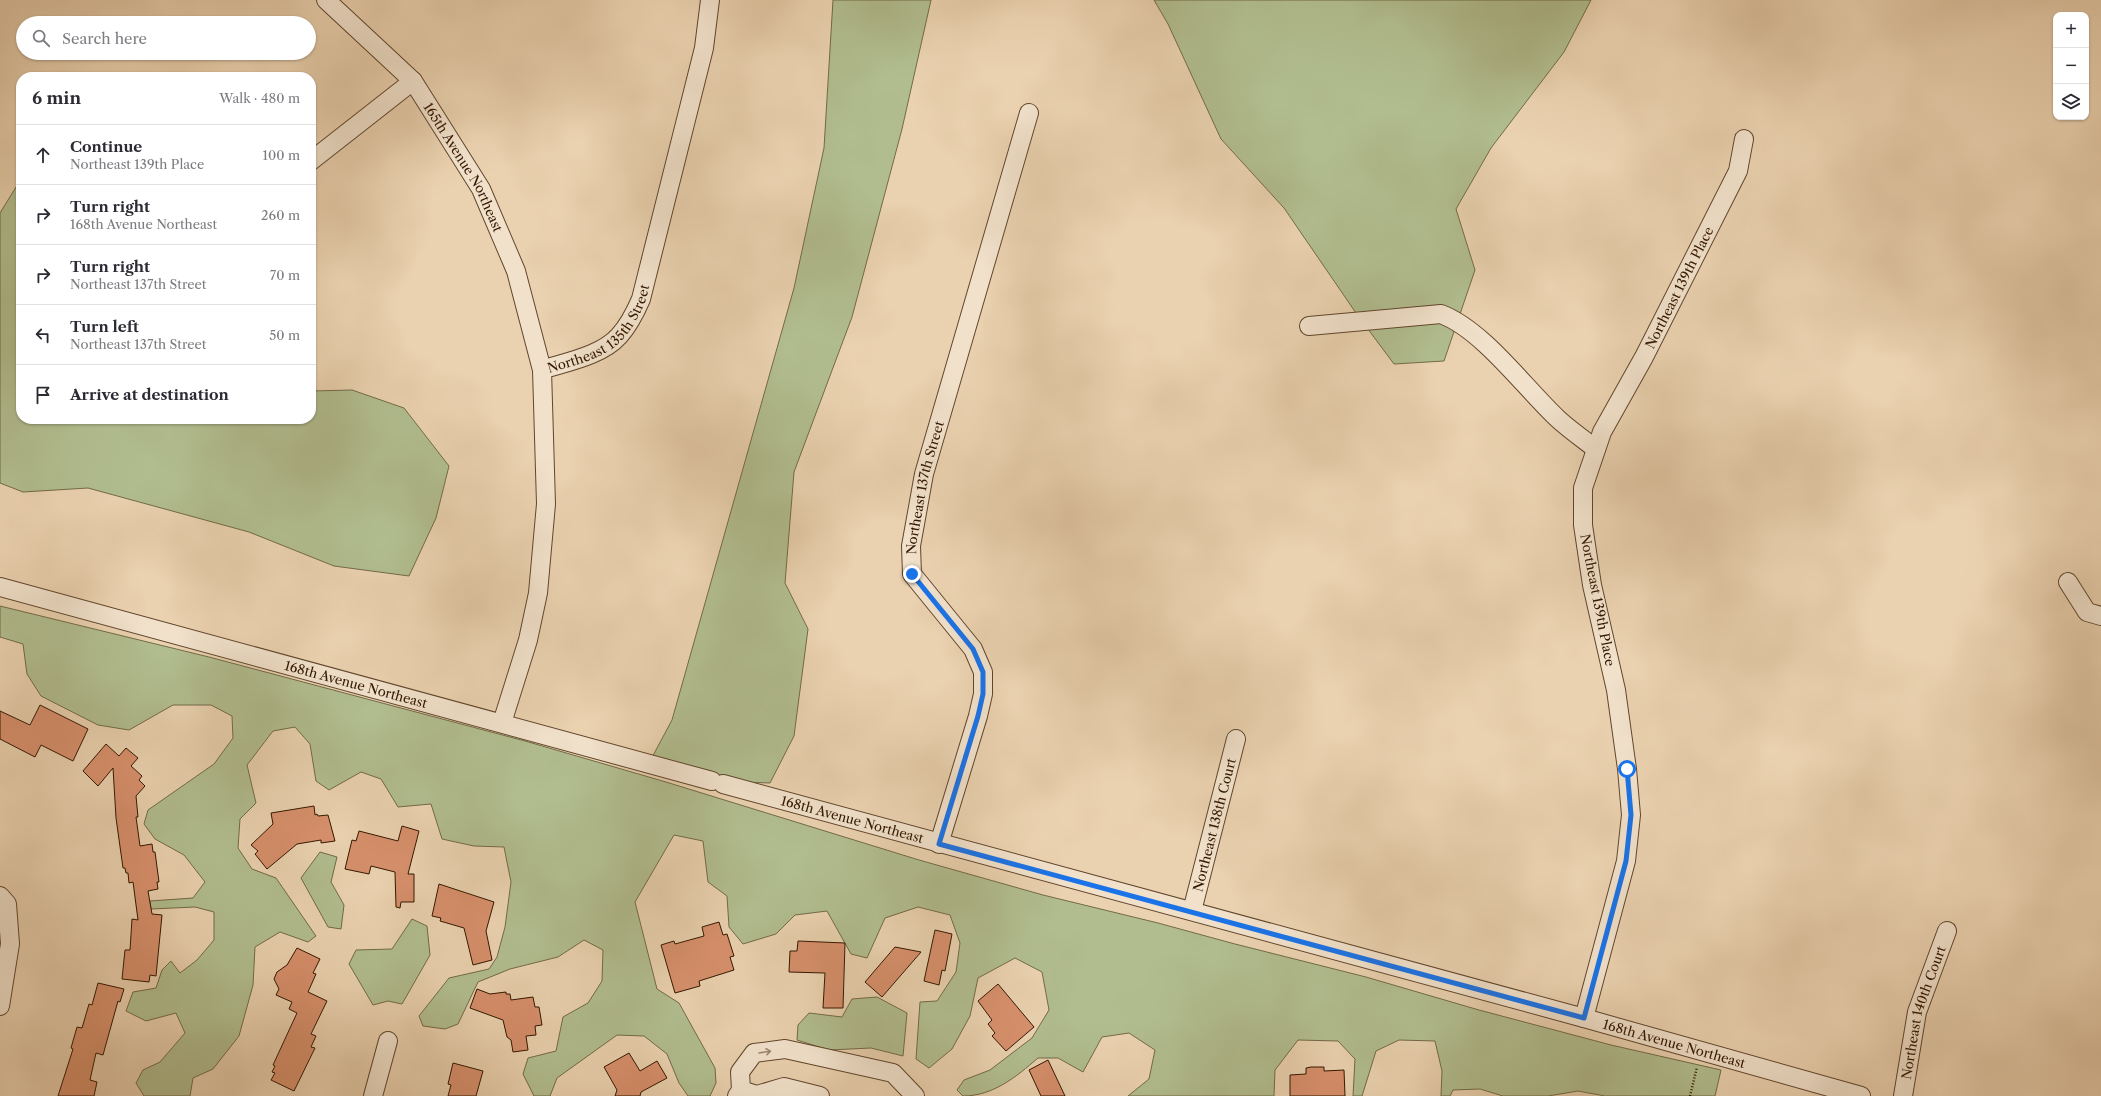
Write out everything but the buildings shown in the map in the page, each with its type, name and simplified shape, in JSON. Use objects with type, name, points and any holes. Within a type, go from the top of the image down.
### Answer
[{"type":"street","name":"165th Avenue Northeast","points":[[326,0],[413,81],[481,189],[516,271],[542,370]]},
{"type":"street","name":"Northeast 135th Street","points":[[502,723],[528,640],[538,593],[546,504],[542,370],[599,350],[618,338],[631,321],[641,299],[704,48],[710,0]]},
{"type":"street","points":[[316,157],[413,81]]},
{"type":"street","name":"Northeast 137th Street","points":[[939,844],[978,716],[983,694],[983,672],[973,649],[912,574],[911,546],[924,474],[1029,113]]},
{"type":"street","name":"Northeast 139th Place","points":[[1584,1018],[1626,861],[1631,815],[1627,769],[1616,690],[1592,585],[1583,525],[1583,488],[1602,432],[1644,357],[1738,171],[1744,139]]},
{"type":"street","points":[[1309,326],[1441,314],[1454,319],[1474,334],[1558,419],[1596,450]]},
{"type":"street","points":[[2068,582],[2087,612],[2101,616]]},
{"type":"street","name":"168th Avenue Northeast","points":[[0,588],[502,723],[939,844],[1584,1018],[1861,1096]]},
{"type":"street","name":"Northeast 138th Court","points":[[1192,912],[1236,739]]},
{"type":"street","points":[[0,896],[7,904],[10,944],[0,1006]]},
{"type":"street","name":"Northeast 140th Court","points":[[1903,1096],[1917,1012],[1947,931]]},
{"type":"street","points":[[373,1096],[388,1041]]},
{"type":"street","points":[[820,1096],[784,1087],[757,1095],[739,1093],[740,1072],[754,1054],[785,1049],[894,1073],[915,1096]]},
{"type":"path","points":[[1690,1096],[1701,1051]]},
{"type":"green space","points":[[833,0],[931,0],[902,129],[852,317],[794,472],[785,583],[808,629],[794,736],[770,783],[712,781],[649,763],[672,720],[794,288],[824,148]]},
{"type":"green space","points":[[1154,0],[1591,0],[1564,52],[1491,148],[1456,209],[1475,270],[1444,361],[1394,364],[1356,313],[1284,208],[1221,139],[1168,24]]},
{"type":"green space","points":[[16,187],[16,424],[316,424],[316,391],[352,390],[404,408],[449,466],[436,518],[409,576],[334,566],[249,532],[88,488],[23,492],[0,483],[0,213]]},
{"type":"green space","points":[[0,606],[209,657],[525,741],[666,782],[919,860],[1043,895],[1366,977],[1479,1010],[1611,1045],[1721,1070],[1715,1096],[1605,1096],[1578,1091],[1548,1096],[1503,1096],[1480,1089],[1453,1090],[1450,1096],[1441,1096],[1442,1071],[1435,1041],[1399,1040],[1376,1051],[1362,1096],[1353,1096],[1355,1059],[1338,1041],[1298,1040],[1275,1070],[1274,1096],[1128,1096],[1149,1079],[1155,1050],[1129,1033],[1102,1037],[1083,1072],[1058,1058],[1038,1058],[1004,1084],[984,1093],[963,1096],[957,1090],[964,1080],[990,1070],[1032,1038],[1049,1010],[1042,972],[1015,958],[978,978],[970,1016],[952,1049],[929,1068],[916,1059],[920,1002],[937,1001],[956,972],[960,943],[950,915],[918,907],[885,918],[867,958],[851,954],[827,911],[795,915],[776,934],[743,944],[729,927],[727,896],[708,882],[703,841],[674,835],[635,902],[657,989],[679,1003],[715,1068],[716,1083],[710,1096],[688,1096],[679,1083],[667,1054],[644,1036],[617,1035],[557,1078],[550,1096],[534,1096],[523,1074],[528,1058],[556,1051],[563,1017],[588,1003],[602,981],[603,950],[584,940],[558,957],[510,969],[478,982],[458,1024],[445,1029],[423,1026],[419,1016],[449,978],[489,969],[497,957],[505,927],[511,882],[504,847],[474,846],[442,839],[431,804],[398,807],[381,779],[361,772],[329,790],[316,781],[310,744],[295,727],[273,731],[247,765],[256,803],[240,819],[238,848],[252,869],[276,878],[316,936],[308,942],[280,932],[255,947],[253,985],[239,1036],[213,1069],[193,1078],[190,1096],[144,1096],[136,1083],[143,1070],[160,1062],[185,1033],[176,1013],[146,1021],[126,1011],[133,992],[156,988],[162,970],[171,961],[180,973],[197,960],[214,940],[214,912],[195,907],[151,909],[150,901],[193,898],[205,882],[184,855],[155,839],[144,824],[148,810],[214,764],[233,738],[232,716],[211,705],[173,705],[129,730],[98,725],[41,696],[27,674],[23,644],[0,637]]},
{"type":"green space","points":[[320,852],[337,857],[331,882],[344,905],[341,929],[328,927],[301,878]]},
{"type":"green space","points":[[412,919],[427,926],[430,955],[402,1004],[388,1001],[373,1005],[349,964],[356,950],[392,949]]},
{"type":"green space","points":[[877,997],[907,1013],[903,1056],[871,1048],[829,1050],[797,1040],[798,1025],[809,1013],[842,1017],[852,999]]},
{"type":"route","points":[[912,574],[925,592],[960,631],[973,649],[983,672],[983,694],[978,716],[949,806],[939,844],[1584,1018],[1626,861],[1631,815],[1627,769]]}]
